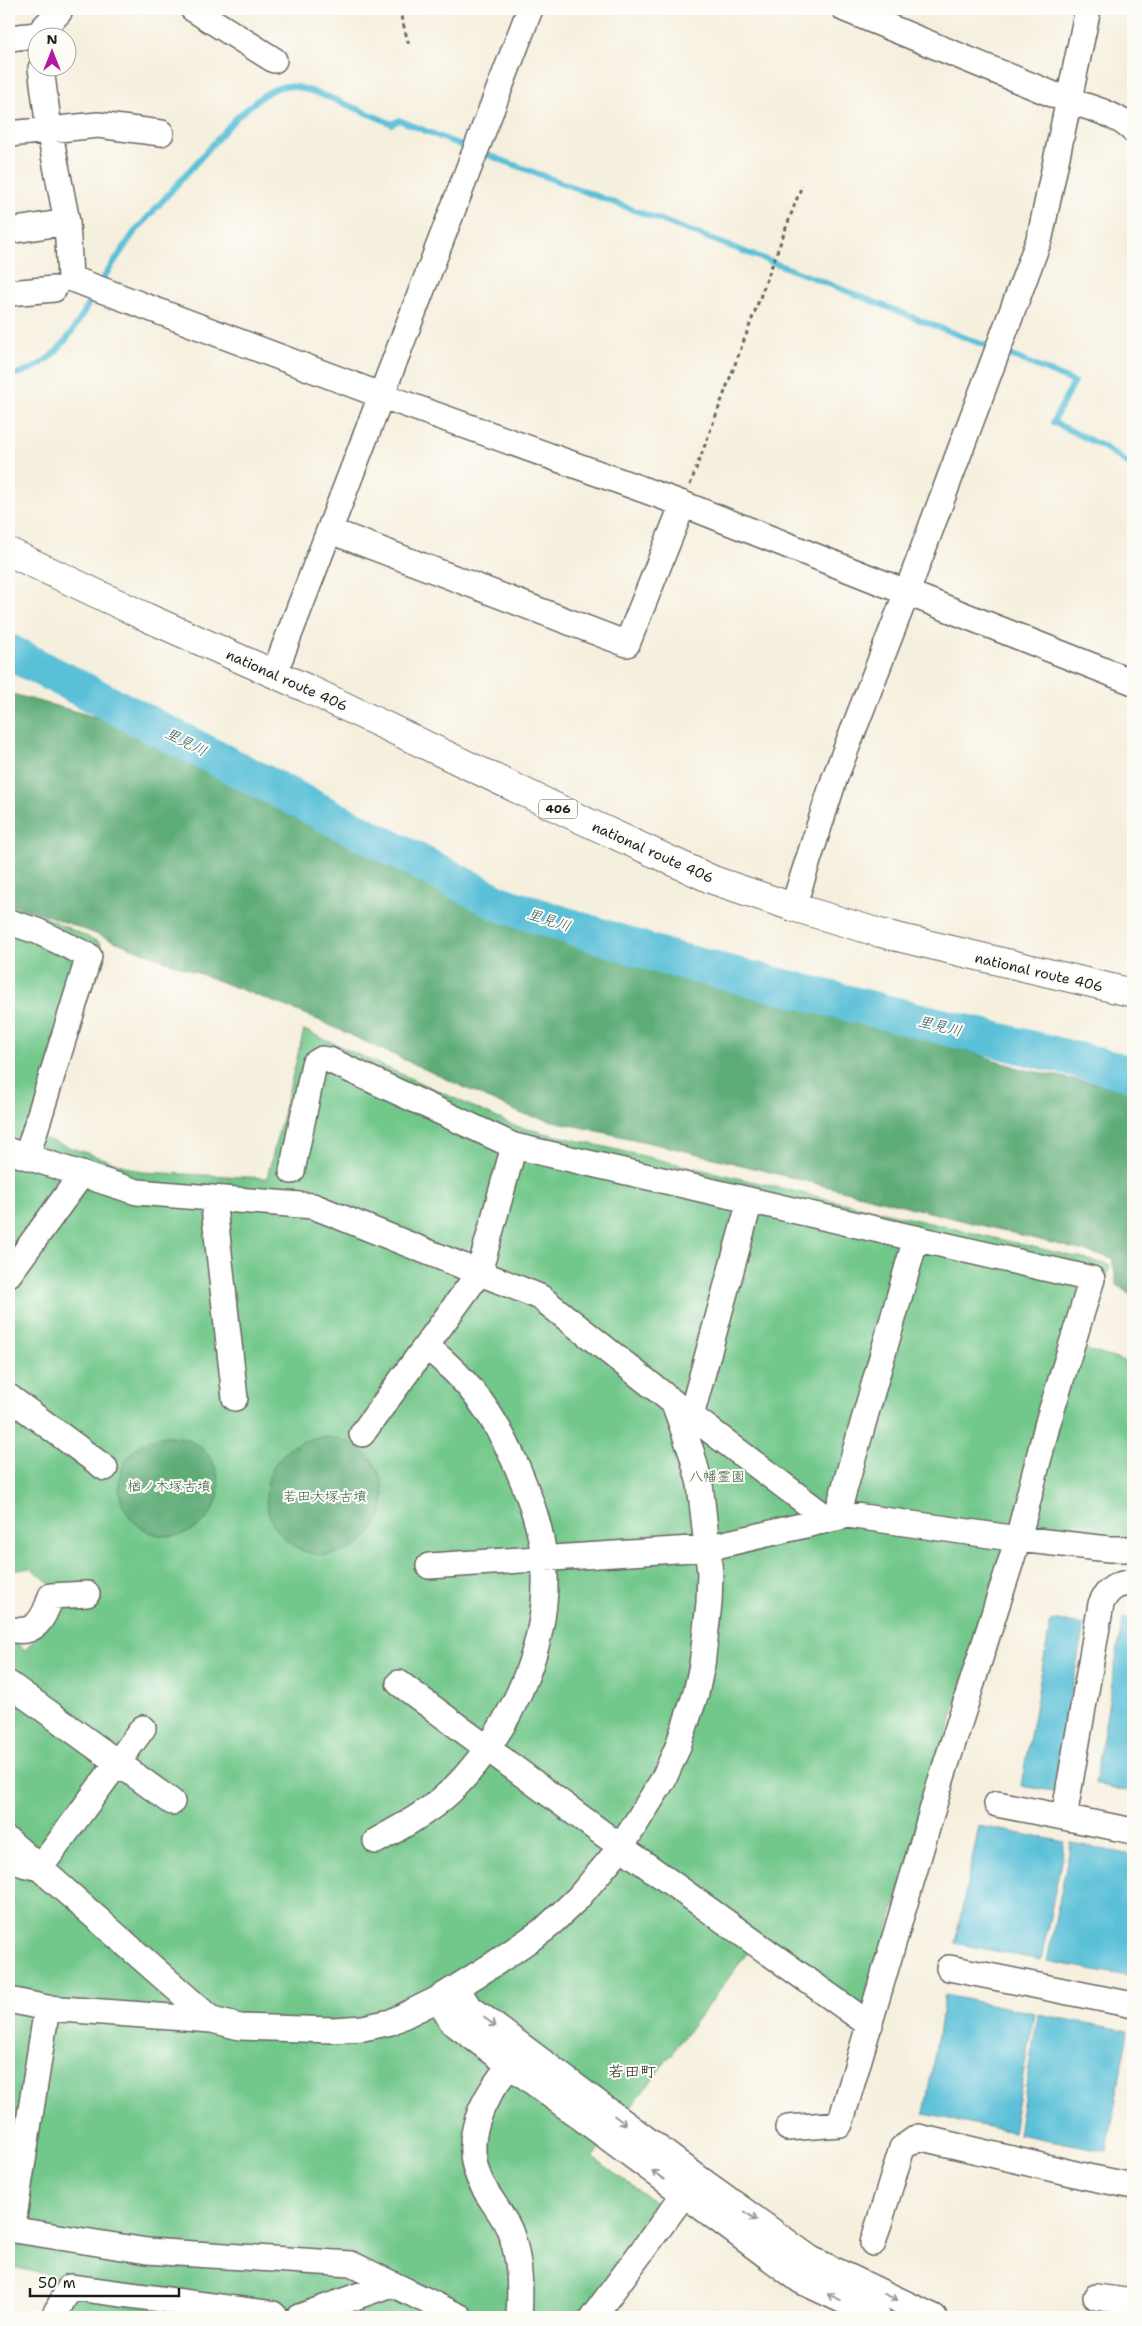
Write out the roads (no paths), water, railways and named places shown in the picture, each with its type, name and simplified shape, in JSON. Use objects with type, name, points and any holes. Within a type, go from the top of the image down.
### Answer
[{"type":"highway","name":"national route 406","points":[[9,552],[713,880],[793,908],[880,933],[1133,993]]},
{"type":"street","points":[[45,28],[59,12],[59,9]]},
{"type":"street","points":[[193,9],[274,60]]},
{"type":"street","points":[[274,674],[383,396],[530,9]]},
{"type":"street","points":[[845,9],[1069,101],[1099,110],[1126,124],[1133,130]]},
{"type":"street","points":[[793,908],[834,780],[907,592],[1040,237],[1088,9]]},
{"type":"street","points":[[9,38],[28,37]]},
{"type":"street","points":[[42,78],[49,129],[67,222],[70,278],[383,396],[683,504],[1133,682]]},
{"type":"street","points":[[9,134],[98,125],[161,133]]},
{"type":"street","points":[[9,231],[67,222]]},
{"type":"street","points":[[9,293],[54,289]]},
{"type":"street","points":[[331,531],[628,644],[683,504]]},
{"type":"street","points":[[9,922],[37,931],[89,956],[18,1154],[137,1192],[313,1206],[540,1297],[682,1410],[832,1518]]},
{"type":"street","points":[[292,1171],[314,1064],[322,1059],[328,1060],[514,1146],[1092,1279],[1048,1422],[1018,1539],[942,1777],[840,2124],[788,2128]]},
{"type":"street","points":[[362,1434],[479,1273],[514,1146]]},
{"type":"street","points":[[9,1274],[82,1174]]},
{"type":"street","points":[[213,1198],[234,1398]]},
{"type":"street","points":[[9,2000],[47,2008],[212,2020],[240,2027],[333,2030],[363,2028],[391,2022],[448,1993],[545,1929],[578,1898],[621,1848],[663,1780],[677,1750],[696,1692],[702,1665],[709,1603],[707,1548],[700,1484],[682,1410],[750,1201]]},
{"type":"street","points":[[832,1518],[916,1238]]},
{"type":"street","points":[[376,1842],[434,1805],[459,1783],[487,1748],[510,1710],[527,1675],[542,1619],[545,1591],[544,1559],[538,1521],[530,1498],[501,1433],[476,1394],[461,1376],[426,1346]]},
{"type":"street","points":[[9,1397],[105,1468]]},
{"type":"street","points":[[429,1566],[707,1548],[848,1515],[1018,1539],[1109,1549],[1133,1549]]},
{"type":"street","points":[[1064,1817],[1101,1604],[1104,1595],[1114,1586],[1133,1583]]},
{"type":"street","points":[[9,1630],[26,1631],[38,1624],[46,1612],[50,1596],[88,1594]]},
{"type":"street","points":[[399,1683],[621,1848],[870,2025]]},
{"type":"street","points":[[9,1684],[172,1802]]},
{"type":"street","points":[[40,1868],[143,1728]]},
{"type":"street","points":[[997,1804],[1133,1831]]},
{"type":"street","points":[[9,1841],[212,2020]]},
{"type":"street","points":[[9,1861],[40,1868]]},
{"type":"street","points":[[949,1968],[1133,2005]]},
{"type":"street","points":[[448,1993],[452,2022],[517,2057],[690,2186],[801,2281],[878,2317]]},
{"type":"street","points":[[47,2008],[11,2229],[147,2251],[351,2264],[460,2317]]},
{"type":"street","points":[[517,2057],[497,2080],[482,2106],[473,2138],[472,2157],[480,2178],[502,2215],[513,2242],[519,2280],[519,2317]]},
{"type":"street","points":[[872,2243],[902,2148],[918,2136],[1133,2186]]},
{"type":"street","points":[[593,2317],[690,2186]]},
{"type":"street","points":[[690,2186],[812,2259],[934,2317]]},
{"type":"street","points":[[299,2317],[391,2284]]},
{"type":"street","points":[[55,2314],[70,2287],[273,2314],[276,2317]]},
{"type":"street","points":[[1096,2297],[1133,2302]]},
{"type":"water","points":[[1123,1618],[1133,1620],[1133,1792],[1095,1784]]},
{"type":"water","points":[[1051,1620],[1084,1625],[1053,1791],[1021,1786]]},
{"type":"water","points":[[979,1826],[1065,1842],[1041,1960],[955,1943]]},
{"type":"water","points":[[1071,1843],[1133,1855],[1133,1977],[1047,1961]]},
{"type":"water","points":[[945,1995],[1034,2013],[1013,2132],[924,2114]]},
{"type":"water","points":[[1038,2014],[1128,2031],[1107,2151],[1018,2134]]},
{"type":"waterway","points":[[100,283],[133,234],[237,117],[260,98],[279,87],[286,86],[308,90],[392,124],[399,120],[470,149]]},
{"type":"waterway","points":[[480,152],[785,267],[994,349]]},
{"type":"waterway","points":[[9,375],[25,372],[51,356],[71,333],[95,292]]},
{"type":"waterway","points":[[1003,352],[1074,382],[1053,422],[1104,447],[1133,467]]},
{"type":"waterway","name":"里見川","points":[[9,652],[501,904],[668,958],[1133,1074]]},
{"type":"district","name":"若田町","points":[[632,2071]]},
{"type":"park label","name":"八幡霊園","points":[[717,1476]]},
{"type":"park label","name":"楢ノ木塚古墳","points":[[169,1486]]},
{"type":"park label","name":"若田大塚古墳","points":[[325,1496]]}]
